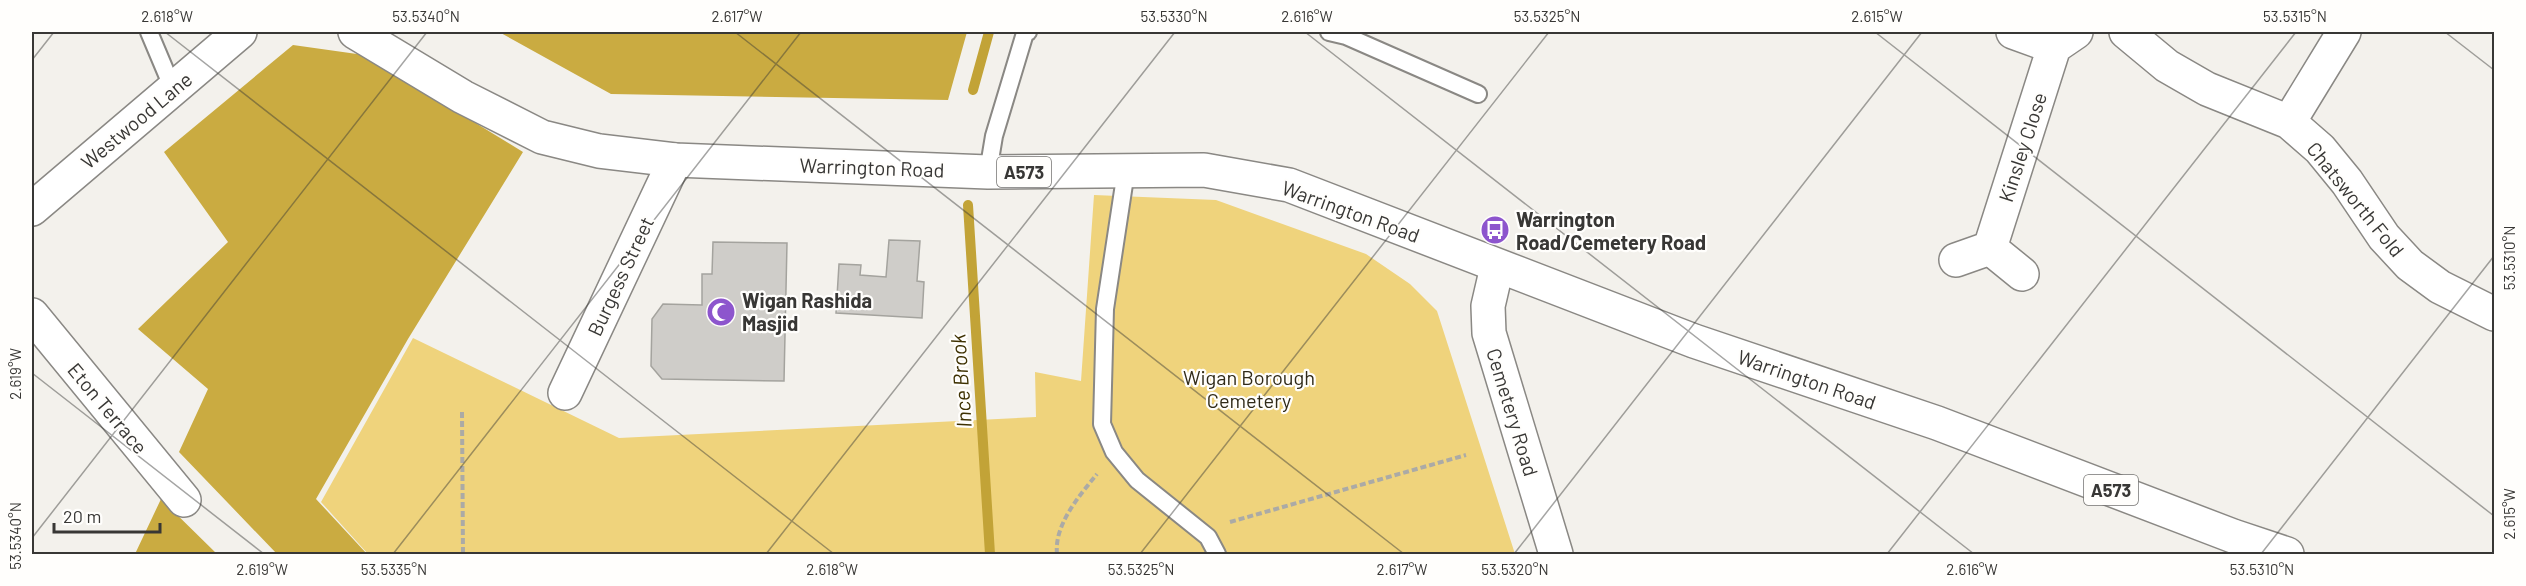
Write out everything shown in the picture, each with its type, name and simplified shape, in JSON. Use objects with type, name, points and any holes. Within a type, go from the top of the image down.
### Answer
[{"type":"main road","name":"Westwood Lane","points":[[32,209],[240,32]]},
{"type":"main road","name":"Warrington Road","points":[[355,32],[463,97],[542,137],[599,151],[675,160],[988,172],[1204,170],[1289,185],[1694,341],[1937,423],[2287,555]]},
{"type":"main road","points":[[2013,32],[2065,39]]},
{"type":"main road","name":"Chatsworth Fold","points":[[2126,32],[2167,66],[2207,88],[2289,122],[2320,148],[2347,182],[2384,237],[2410,265],[2440,287],[2494,314]]},
{"type":"main road","points":[[2289,122],[2344,32]]},
{"type":"main road","name":"Kinsley Close","points":[[1990,248],[2065,39]]},
{"type":"main road","name":"Burgess Street","points":[[565,393],[675,160]]},
{"type":"main road","points":[[1956,260],[1990,248],[2022,274]]},
{"type":"main road","name":"Cemetery Road","points":[[1497,267],[1488,306],[1489,333],[1556,555]]},
{"type":"main road","name":"Eton Terrace","points":[[32,315],[184,500]]},
{"type":"lane","points":[[149,32],[173,89]]},
{"type":"lane","points":[[988,172],[994,136],[1025,33],[1028,32]]},
{"type":"lane","points":[[1329,32],[1346,36],[1478,94]]},
{"type":"lane","points":[[1126,171],[1105,309],[1102,424],[1114,452],[1137,480],[1208,537],[1217,555]]},
{"type":"path","points":[[462,412],[463,555]]},
{"type":"path","points":[[1058,555],[1056,544],[1067,515],[1114,452]]},
{"type":"path","points":[[1200,530],[1466,455]]},
{"type":"green space","name":"Wigan Borough Cemetery","points":[[1094,195],[1216,200],[1366,254],[1410,284],[1437,311],[1515,554],[368,554],[321,502],[413,338],[619,438],[1036,417],[1035,372],[1081,381]]},
{"type":"shaded area","points":[[499,32],[967,32],[948,100],[611,94]]},
{"type":"shaded area","points":[[293,45],[364,55],[523,152],[408,339],[316,499],[367,554],[277,554],[179,452],[208,389],[138,329],[228,242],[164,152]]},
{"type":"shaded area","points":[[161,499],[217,554],[135,554]]},
{"type":"building","points":[[889,240],[920,241],[917,281],[924,282],[922,318],[836,313],[839,264],[861,265],[860,275],[886,277]]},
{"type":"building","name":"Wigan Rashida Masjid","points":[[713,242],[787,243],[784,381],[662,379],[651,366],[652,319],[663,304],[702,305],[702,274],[712,274]]},
{"type":"waterway","name":"Ince Brook","points":[[973,90],[989,32]]},
{"type":"waterway","name":"Ince Brook","points":[[968,205],[990,554]]},
{"type":"place","name":"Warrington Road/Cemetery Road","points":[[1495,230]]},
{"type":"place","name":"Wigan Rashida Masjid","points":[[721,312]]}]
